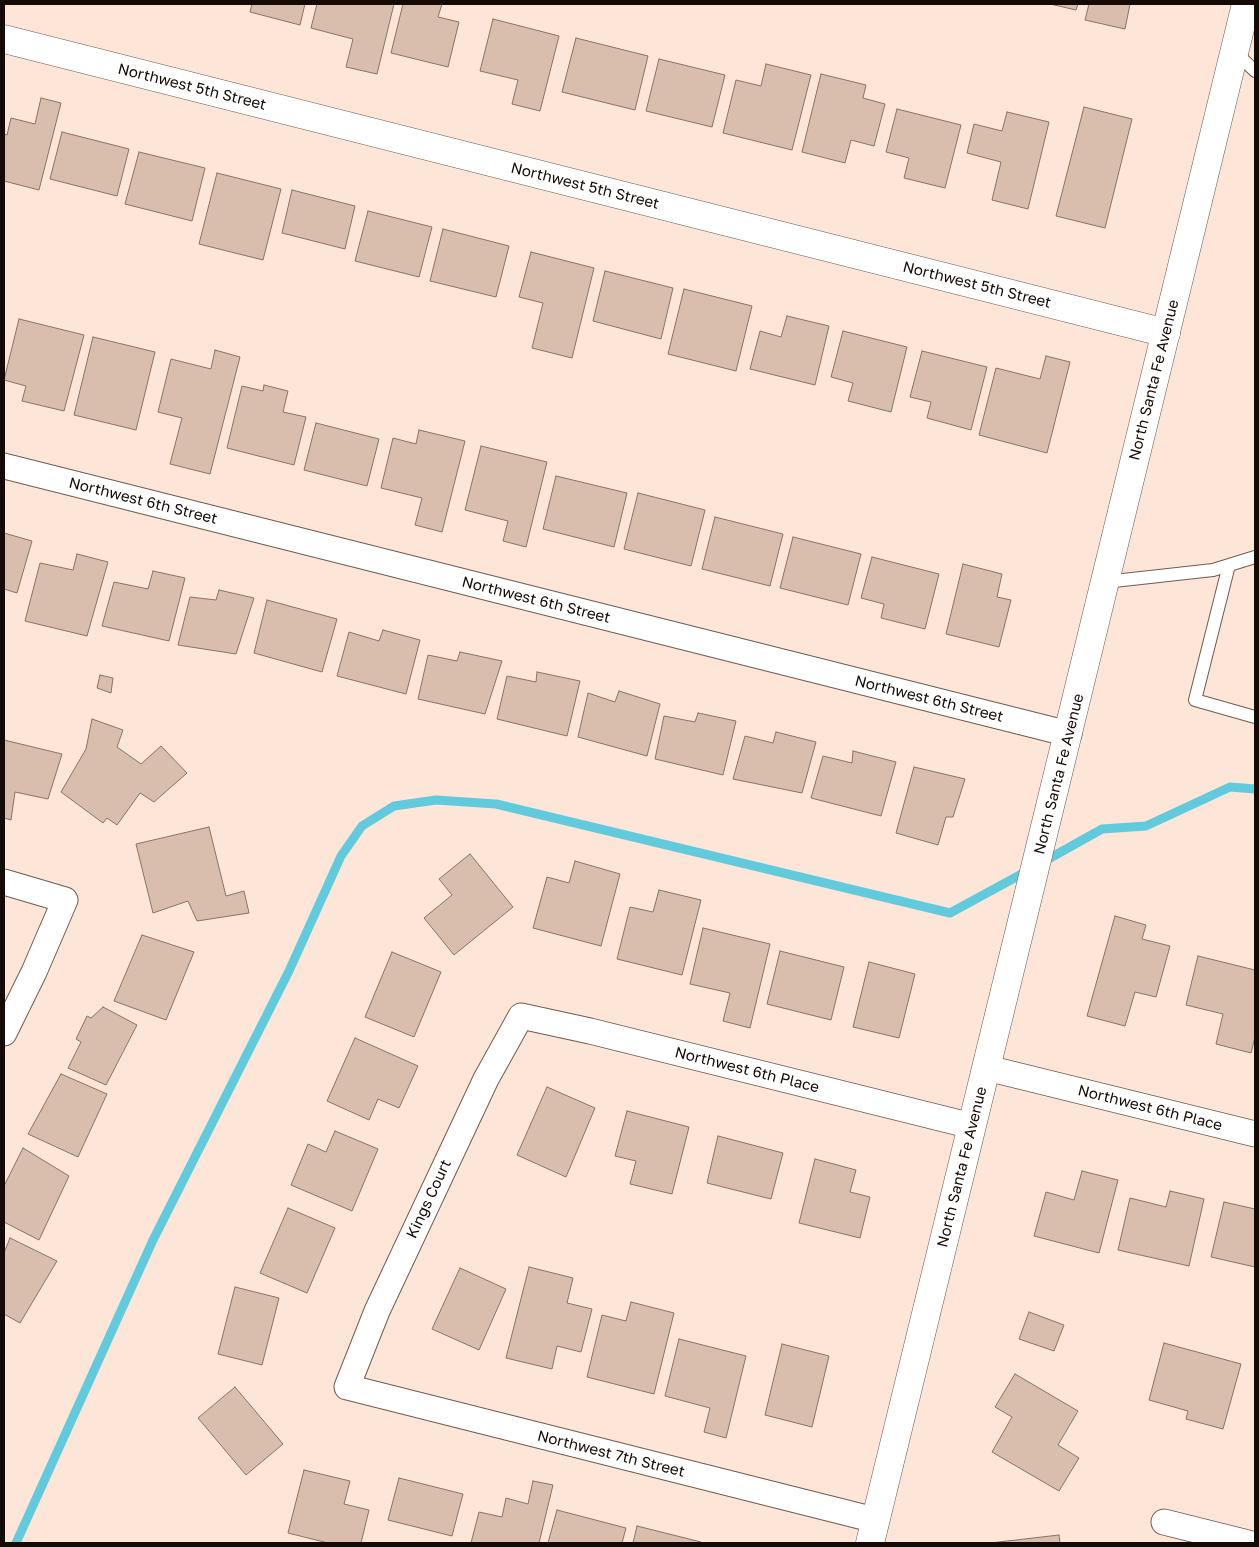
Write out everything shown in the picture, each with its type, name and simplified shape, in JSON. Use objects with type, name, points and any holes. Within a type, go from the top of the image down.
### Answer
[{"type":"main road","name":"North Santa Fe Avenue","points":[[872,1532],[1069,734],[1246,4]]},
{"type":"main road","name":"Northwest 5th Street","points":[[4,39],[1166,333]]},
{"type":"street","name":"Northwest 6th Street","points":[[4,466],[1069,734]]},
{"type":"street","points":[[4,882],[65,900],[34,972],[4,1033]]},
{"type":"street","name":"Northwest 6th Place","points":[[521,1016],[590,1030],[972,1126]]},
{"type":"street","name":"Kings Court","points":[[347,1387],[376,1311],[486,1080],[521,1016]]},
{"type":"street","name":"Northwest 6th Place","points":[[987,1068],[1255,1134]]},
{"type":"street","name":"Northwest 7th Street","points":[[347,1387],[872,1532]]},
{"type":"street","points":[[1164,1522],[1248,1543]]},
{"type":"lane","points":[[1234,51],[1255,71]]},
{"type":"lane","points":[[1105,582],[1213,570],[1255,557]]},
{"type":"lane","points":[[1229,565],[1195,700],[1255,717]]},
{"type":"building","points":[[252,4],[305,4],[300,25],[250,12]]},
{"type":"building","points":[[317,4],[394,4],[377,74],[346,67],[353,39],[311,28]]},
{"type":"building","points":[[403,4],[442,4],[438,17],[459,22],[448,67],[391,53]]},
{"type":"building","points":[[1050,4],[1078,4],[1076,10]]},
{"type":"building","points":[[1089,4],[1130,4],[1125,29],[1085,20]]},
{"type":"building","points":[[493,19],[559,36],[540,111],[512,104],[518,80],[480,71]]},
{"type":"building","points":[[576,38],[648,56],[635,110],[562,92]]},
{"type":"building","points":[[659,59],[725,75],[712,127],[646,111]]},
{"type":"building","points":[[766,64],[811,75],[792,150],[723,133],[736,80],[761,86]]},
{"type":"building","points":[[821,74],[866,85],[863,98],[885,104],[874,146],[851,140],[845,163],[802,152]]},
{"type":"building","points":[[41,98],[61,103],[39,190],[4,181],[4,134],[7,135],[11,118],[35,124]]},
{"type":"building","points":[[1084,107],[1132,119],[1105,228],[1056,216]]},
{"type":"building","points":[[897,109],[961,125],[945,188],[904,178],[909,158],[886,152]]},
{"type":"building","points":[[1007,112],[1049,122],[1028,209],[992,200],[1001,162],[967,153],[974,124],[1002,131]]},
{"type":"building","points":[[62,132],[129,149],[117,196],[50,179]]},
{"type":"building","points":[[139,152],[205,168],[192,221],[125,204]]},
{"type":"building","points":[[217,173],[281,189],[263,260],[199,244]]},
{"type":"building","points":[[292,190],[355,206],[345,249],[282,233]]},
{"type":"building","points":[[368,211],[432,227],[419,277],[355,261]]},
{"type":"building","points":[[443,229],[509,246],[496,297],[430,281]]},
{"type":"building","points":[[531,252],[594,268],[572,358],[532,348],[543,303],[519,297]]},
{"type":"building","points":[[605,271],[673,288],[661,339],[593,321]]},
{"type":"building","points":[[684,289],[752,306],[736,371],[668,354]]},
{"type":"building","points":[[787,316],[829,326],[815,385],[750,369],[760,331],[781,337]]},
{"type":"building","points":[[19,319],[84,335],[64,411],[22,401],[26,386],[4,380]]},
{"type":"building","points":[[843,331],[907,347],[891,412],[848,401],[853,383],[831,377]]},
{"type":"building","points":[[93,337],[155,352],[136,430],[74,415]]},
{"type":"building","points":[[215,350],[240,357],[210,474],[170,464],[182,418],[158,412],[171,359],[211,369]]},
{"type":"building","points":[[922,351],[987,367],[971,430],[927,418],[931,402],[910,397]]},
{"type":"building","points":[[1046,356],[1070,362],[1047,453],[979,435],[996,368],[1040,379]]},
{"type":"building","points":[[264,385],[288,391],[283,412],[306,417],[294,465],[227,448],[242,386],[263,391]]},
{"type":"building","points":[[316,423],[379,439],[367,486],[304,470]]},
{"type":"building","points":[[419,430],[465,441],[442,532],[415,525],[422,498],[381,488],[393,438],[416,444]]},
{"type":"building","points":[[481,446],[547,462],[526,547],[503,541],[508,521],[465,510]]},
{"type":"building","points":[[556,476],[627,493],[614,547],[543,529]]},
{"type":"building","points":[[638,493],[705,510],[691,566],[624,549]]},
{"type":"building","points":[[715,517],[783,534],[770,586],[702,569]]},
{"type":"building","points":[[4,533],[32,541],[17,593],[4,589]]},
{"type":"building","points":[[793,537],[861,554],[848,605],[780,588]]},
{"type":"building","points":[[77,554],[108,562],[87,636],[25,621],[40,563],[73,570]]},
{"type":"building","points":[[872,557],[939,574],[925,629],[881,618],[884,604],[861,598]]},
{"type":"building","points":[[963,564],[1002,574],[997,597],[1011,600],[999,647],[946,634]]},
{"type":"building","points":[[153,571],[185,578],[169,641],[102,626],[114,582],[148,589]]},
{"type":"building","points":[[219,590],[254,598],[236,654],[178,645],[190,597],[216,600]]},
{"type":"building","points":[[267,600],[337,619],[322,672],[254,653]]},
{"type":"building","points":[[383,630],[420,640],[406,694],[337,676],[349,632],[379,641]]},
{"type":"building","points":[[460,652],[502,661],[485,714],[418,699],[428,655],[457,661]]},
{"type":"building","points":[[537,672],[580,681],[567,736],[497,719],[507,676],[536,682]]},
{"type":"building","points":[[100,675],[113,678],[111,693],[97,688]]},
{"type":"building","points":[[619,691],[660,704],[647,756],[578,737],[588,693],[615,702]]},
{"type":"building","points":[[698,713],[736,721],[723,775],[655,759],[664,716],[695,722]]},
{"type":"building","points":[[92,719],[123,730],[117,747],[141,764],[161,746],[187,773],[154,802],[140,793],[117,825],[107,818],[103,823],[61,792],[86,749]]},
{"type":"building","points":[[776,732],[816,742],[802,793],[733,779],[745,736],[773,743]]},
{"type":"building","points":[[4,740],[62,754],[48,799],[15,792],[11,820],[4,818]]},
{"type":"building","points":[[853,751],[896,762],[881,816],[811,798],[823,756],[852,763]]},
{"type":"building","points":[[914,767],[965,779],[953,817],[946,817],[938,845],[896,833]]},
{"type":"building","points":[[209,827],[226,896],[244,891],[249,913],[197,921],[188,901],[153,913],[136,844]]},
{"type":"building","points":[[470,854],[513,907],[454,955],[424,918],[452,895],[439,879]]},
{"type":"building","points":[[575,861],[620,874],[601,946],[533,928],[547,877],[569,883]]},
{"type":"building","points":[[659,890],[701,900],[682,975],[617,959],[630,907],[653,912]]},
{"type":"building","points":[[1115,916],[1146,925],[1142,939],[1170,946],[1156,997],[1135,992],[1125,1026],[1087,1016]]},
{"type":"building","points":[[703,928],[770,944],[750,1028],[723,1021],[730,993],[690,984]]},
{"type":"building","points":[[142,935],[194,952],[166,1020],[114,1001]]},
{"type":"building","points":[[780,951],[844,967],[831,1020],[767,1004]]},
{"type":"building","points":[[392,952],[441,972],[414,1037],[365,1017]]},
{"type":"building","points":[[1198,956],[1255,970],[1255,1037],[1251,1053],[1216,1044],[1223,1014],[1186,1005]]},
{"type":"building","points":[[869,962],[915,974],[899,1038],[853,1027]]},
{"type":"building","points":[[103,1007],[137,1025],[106,1085],[68,1068],[81,1042],[76,1039],[87,1016],[91,1018]]},
{"type":"building","points":[[355,1038],[418,1066],[399,1108],[378,1099],[369,1120],[327,1101]]},
{"type":"building","points":[[61,1074],[107,1094],[78,1157],[28,1134]]},
{"type":"building","points":[[547,1087],[595,1108],[566,1177],[517,1155]]},
{"type":"building","points":[[627,1111],[689,1127],[672,1194],[630,1184],[636,1161],[615,1156]]},
{"type":"building","points":[[335,1131],[378,1149],[352,1211],[291,1185],[308,1144],[326,1152]]},
{"type":"building","points":[[718,1136],[783,1153],[771,1199],[707,1183]]},
{"type":"building","points":[[23,1148],[69,1176],[39,1240],[4,1222],[4,1186]]},
{"type":"building","points":[[815,1159],[856,1170],[850,1192],[870,1197],[860,1238],[799,1223]]},
{"type":"building","points":[[1082,1171],[1118,1180],[1099,1253],[1034,1236],[1046,1192],[1074,1200]]},
{"type":"building","points":[[1170,1191],[1204,1199],[1189,1266],[1118,1250],[1130,1198],[1166,1207]]},
{"type":"building","points":[[1224,1202],[1255,1209],[1255,1267],[1211,1257]]},
{"type":"building","points":[[288,1208],[335,1228],[307,1293],[260,1273]]},
{"type":"building","points":[[10,1238],[57,1261],[20,1323],[4,1314],[4,1253]]},
{"type":"building","points":[[529,1267],[573,1278],[567,1303],[592,1309],[581,1352],[557,1346],[552,1369],[506,1358]]},
{"type":"building","points":[[460,1268],[506,1289],[479,1350],[432,1329]]},
{"type":"building","points":[[235,1287],[279,1298],[262,1365],[218,1354]]},
{"type":"building","points":[[631,1302],[674,1313],[654,1394],[587,1377],[602,1315],[626,1321]]},
{"type":"building","points":[[1029,1312],[1064,1325],[1054,1351],[1019,1339]]},
{"type":"building","points":[[679,1339],[746,1356],[726,1438],[704,1432],[710,1408],[665,1396]]},
{"type":"building","points":[[1164,1343],[1241,1364],[1223,1429],[1186,1419],[1188,1411],[1149,1400]]},
{"type":"building","points":[[782,1344],[829,1356],[812,1427],[765,1415]]},
{"type":"building","points":[[1015,1374],[1078,1411],[1058,1445],[1079,1458],[1059,1491],[992,1452],[1012,1417],[995,1407]]},
{"type":"building","points":[[235,1387],[283,1444],[246,1475],[198,1418]]},
{"type":"building","points":[[304,1470],[350,1481],[344,1504],[369,1510],[361,1543],[328,1543],[288,1533]]},
{"type":"building","points":[[399,1478],[463,1494],[452,1536],[388,1520]]},
{"type":"building","points":[[533,1481],[553,1485],[539,1543],[471,1543],[479,1512],[502,1517],[506,1498],[528,1504]]},
{"type":"building","points":[[557,1510],[626,1528],[622,1543],[548,1543]]},
{"type":"building","points":[[637,1526],[701,1542],[701,1543],[633,1543]]},
{"type":"building","points":[[1059,1535],[1060,1543],[990,1543]]},
{"type":"waterway","points":[[1043,862],[1102,829],[1146,826],[1230,787],[1255,789]]},
{"type":"waterway","points":[[16,1543],[153,1240],[289,971],[341,856],[362,826],[394,806],[436,800],[496,804],[950,913],[1029,870]]}]
